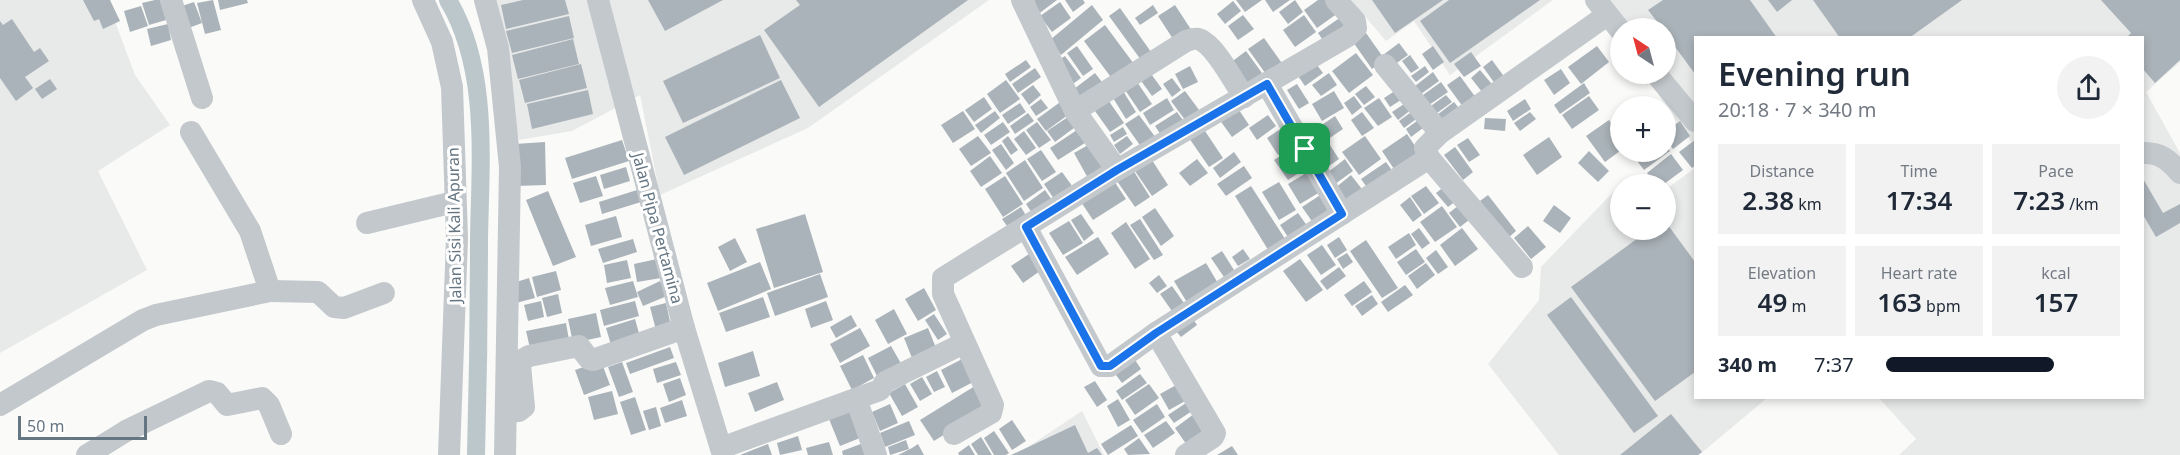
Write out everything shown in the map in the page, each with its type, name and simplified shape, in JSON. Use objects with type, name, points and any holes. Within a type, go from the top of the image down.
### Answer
[{"type":"street","points":[[171,0],[202,98]]},
{"type":"street","name":"Jalan Sisi Kali Apuran","points":[[423,0],[442,42],[452,87],[454,202],[457,238],[449,455]]},
{"type":"street","points":[[485,0],[498,48],[510,167],[505,455]]},
{"type":"street","name":"Jalan Pipa Pertamina","points":[[598,0],[684,328],[722,451]]},
{"type":"street","points":[[1022,0],[1075,111],[1117,170]]},
{"type":"street","points":[[954,434],[993,409],[943,294],[943,278],[1117,170],[1353,32],[1355,21],[1336,0]]},
{"type":"street","points":[[1522,267],[1429,158],[1425,148],[1440,133],[1608,15]]},
{"type":"street","points":[[1075,111],[1186,41],[1196,38],[1212,50],[1244,97]]},
{"type":"street","points":[[1385,65],[1440,133]]},
{"type":"street","points":[[1267,84],[1342,214]]},
{"type":"street","points":[[1664,84],[1694,120]]},
{"type":"street","points":[[191,132],[250,231],[270,291]]},
{"type":"street","points":[[2144,153],[2151,152],[2167,158],[2180,173]]},
{"type":"street","points":[[1026,227],[1101,366],[1110,366],[1156,333],[1429,158]]},
{"type":"street","points":[[367,223],[454,202]]},
{"type":"street","points":[[0,405],[143,320],[156,315],[270,291],[318,292],[334,307],[344,308],[384,293]]},
{"type":"street","points":[[506,412],[519,411],[524,407],[520,366],[522,360],[529,356],[579,346],[593,360],[684,328]]},
{"type":"street","points":[[1156,333],[1215,433],[1213,437],[1186,455]]},
{"type":"street","points":[[722,451],[880,390],[885,382],[964,343]]},
{"type":"street","points":[[87,455],[126,431],[209,391],[217,393],[226,405],[262,398],[268,405],[281,434]]},
{"type":"street","points":[[856,399],[876,455]]},
{"type":"shaded area","points":[[0,0],[107,0],[135,75],[170,125],[98,171],[147,270],[0,353]]},
{"type":"shaded area","points":[[475,0],[989,0],[808,128],[660,195],[640,95],[572,131],[519,140]]},
{"type":"shaded area","points":[[1351,0],[1553,0],[1450,75],[1414,21],[1386,41]]},
{"type":"shaded area","points":[[1588,0],[2180,0],[2180,62],[2146,92],[2180,153],[2180,455],[1899,455],[1916,439],[1880,399],[2144,399],[2144,36],[1694,36],[1694,146],[1676,120],[1676,96],[1659,96],[1651,84],[1676,84],[1676,18],[1610,19]]},
{"type":"shaded area","points":[[1694,169],[1694,399],[1766,399],[1699,455],[1559,455],[1488,364],[1539,300],[1541,267],[1610,195],[1610,240],[1676,240],[1676,182]]},
{"type":"shaded area","points":[[1082,411],[1104,455],[1016,455]]},
{"type":"building","points":[[83,0],[110,0],[120,21],[103,29],[99,19],[94,21]]},
{"type":"building","points":[[160,0],[166,20],[149,25],[142,3]]},
{"type":"building","points":[[213,0],[221,30],[205,34],[197,3]]},
{"type":"building","points":[[218,0],[247,0],[248,3],[220,10]]},
{"type":"building","points":[[523,0],[565,0],[569,14],[506,29],[501,5]]},
{"type":"building","points":[[648,0],[723,0],[665,31]]},
{"type":"building","points":[[796,0],[968,0],[819,107],[764,30],[800,5]]},
{"type":"building","points":[[1035,0],[1057,0],[1037,15],[1029,4]]},
{"type":"building","points":[[1065,0],[1083,0],[1085,3],[1073,12]]},
{"type":"building","points":[[1236,0],[1262,0],[1245,12]]},
{"type":"building","points":[[1265,0],[1290,0],[1273,12]]},
{"type":"building","points":[[1295,0],[1303,12],[1288,24],[1279,12]]},
{"type":"building","points":[[1318,0],[1329,0],[1338,13],[1317,28],[1304,10]]},
{"type":"building","points":[[1372,0],[1443,0],[1395,33]]},
{"type":"building","points":[[1449,0],[1540,0],[1450,63],[1420,21]]},
{"type":"building","points":[[1663,0],[1750,0],[1776,36],[1694,36],[1694,73],[1676,48],[1676,18],[1654,18],[1648,10]]},
{"type":"building","points":[[1768,0],[1792,0],[1777,12]]},
{"type":"building","points":[[1813,0],[1962,0],[1912,36],[1839,36]]},
{"type":"building","points":[[2101,0],[2180,0],[2180,60],[2155,83],[2144,70],[2144,36],[2128,36],[2131,33]]},
{"type":"building","points":[[1233,1],[1241,11],[1225,24],[1217,14]]},
{"type":"building","points":[[194,2],[202,23],[183,30],[176,8]]},
{"type":"building","points":[[1060,2],[1071,18],[1052,32],[1040,16]]},
{"type":"building","points":[[1092,5],[1103,20],[1061,55],[1050,40]]},
{"type":"building","points":[[1153,5],[1158,13],[1140,25],[1135,18]]},
{"type":"building","points":[[1175,5],[1192,31],[1175,42],[1158,16]]},
{"type":"building","points":[[141,6],[148,26],[130,32],[124,11]]},
{"type":"building","points":[[1120,8],[1151,52],[1141,60],[1109,16]]},
{"type":"building","points":[[1243,15],[1254,29],[1238,40],[1228,26]]},
{"type":"building","points":[[1304,15],[1316,32],[1295,47],[1283,30]]},
{"type":"building","points":[[569,16],[574,38],[512,53],[506,31]]},
{"type":"building","points":[[1341,17],[1350,30],[1327,46],[1318,33]]},
{"type":"building","points":[[12,19],[34,52],[40,48],[49,61],[25,77],[33,88],[16,101],[0,78],[0,21],[3,25]]},
{"type":"building","points":[[168,24],[171,40],[151,46],[147,29]]},
{"type":"building","points":[[1105,25],[1134,64],[1113,80],[1084,41]]},
{"type":"building","points":[[1366,33],[1385,60],[1372,69],[1353,42]]},
{"type":"building","points":[[760,35],[780,78],[683,123],[663,81]]},
{"type":"building","points":[[1264,38],[1284,66],[1268,77],[1248,49]]},
{"type":"building","points":[[573,39],[579,64],[518,79],[512,55]]},
{"type":"building","points":[[1399,43],[1408,55],[1391,67],[1383,55]]},
{"type":"building","points":[[1077,46],[1093,69],[1083,76],[1067,53]]},
{"type":"building","points":[[1433,46],[1444,62],[1433,70],[1422,54]]},
{"type":"building","points":[[1597,46],[1609,62],[1581,84],[1568,67]]},
{"type":"building","points":[[1246,51],[1262,73],[1246,85],[1230,63]]},
{"type":"building","points":[[1471,52],[1481,66],[1464,77],[1454,64]]},
{"type":"building","points":[[1356,53],[1373,75],[1349,93],[1332,71]]},
{"type":"building","points":[[1410,55],[1419,68],[1411,73],[1402,61]]},
{"type":"building","points":[[1065,56],[1081,78],[1070,86],[1054,63]]},
{"type":"building","points":[[1026,60],[1031,67],[1010,82],[1005,74]]},
{"type":"building","points":[[1492,60],[1508,82],[1498,88],[1483,67]]},
{"type":"building","points":[[1314,61],[1323,73],[1305,86],[1296,73]]},
{"type":"building","points":[[581,64],[587,88],[525,103],[519,80]]},
{"type":"building","points":[[1190,66],[1198,82],[1183,89],[1175,74]]},
{"type":"building","points":[[1425,66],[1429,72],[1416,82],[1411,76]]},
{"type":"building","points":[[1035,68],[1041,77],[1018,93],[1012,84]]},
{"type":"building","points":[[1561,69],[1570,83],[1554,95],[1544,80]]},
{"type":"building","points":[[1480,70],[1496,89],[1486,97],[1471,78]]},
{"type":"building","points":[[1149,71],[1162,89],[1152,96],[1139,78]]},
{"type":"building","points":[[1433,72],[1439,81],[1421,94],[1415,86]]},
{"type":"building","points":[[1095,73],[1105,86],[1084,102],[1074,89]]},
{"type":"building","points":[[1329,73],[1337,85],[1321,96],[1312,85]]},
{"type":"building","points":[[1133,76],[1152,104],[1140,112],[1121,84]]},
{"type":"building","points":[[1460,76],[1479,102],[1466,111],[1447,85]]},
{"type":"building","points":[[1172,78],[1181,90],[1172,97],[1163,84]]},
{"type":"building","points":[[50,79],[57,89],[42,99],[35,89]]},
{"type":"building","points":[[781,80],[800,118],[684,175],[665,137]]},
{"type":"building","points":[[1006,80],[1020,99],[1000,113],[987,94]]},
{"type":"building","points":[[1441,82],[1448,92],[1429,105],[1423,95]]},
{"type":"building","points":[[1584,83],[1590,93],[1560,114],[1554,105]]},
{"type":"building","points":[[1297,84],[1309,103],[1299,109],[1287,90]]},
{"type":"building","points":[[1033,85],[1041,95],[1029,105],[1021,94]]},
{"type":"building","points":[[1120,86],[1136,112],[1126,119],[1110,93]]},
{"type":"building","points":[[1366,86],[1375,97],[1364,105],[1355,94]]},
{"type":"building","points":[[1398,89],[1404,98],[1390,107],[1384,98]]},
{"type":"building","points":[[588,90],[593,114],[532,129],[527,104]]},
{"type":"building","points":[[1185,91],[1202,114],[1188,124],[1171,101]]},
{"type":"building","points":[[1334,91],[1344,108],[1322,121],[1312,104]]},
{"type":"building","points":[[1104,94],[1124,123],[1110,132],[1090,104]]},
{"type":"building","points":[[1446,95],[1452,102],[1437,113],[1431,106]]},
{"type":"building","points":[[1354,96],[1362,107],[1352,115],[1344,103]]},
{"type":"building","points":[[1589,96],[1599,110],[1572,129],[1562,115]]},
{"type":"building","points":[[984,97],[992,109],[974,122],[965,110]]},
{"type":"building","points":[[1167,98],[1174,110],[1150,125],[1143,113]]},
{"type":"building","points":[[1379,98],[1392,117],[1378,126],[1364,108]]},
{"type":"building","points":[[1041,99],[1048,108],[1036,116],[1030,107]]},
{"type":"building","points":[[1525,99],[1531,109],[1513,121],[1507,111]]},
{"type":"building","points":[[1063,100],[1072,112],[1046,131],[1037,119]]},
{"type":"building","points":[[1407,102],[1412,109],[1398,120],[1392,112]]},
{"type":"building","points":[[1454,102],[1462,112],[1444,125],[1437,115]]},
{"type":"building","points":[[1020,103],[1026,112],[1008,124],[1002,115]]},
{"type":"building","points":[[1237,107],[1249,125],[1232,137],[1219,119]]},
{"type":"building","points":[[1414,110],[1419,117],[1404,128],[1399,121]]},
{"type":"building","points":[[963,111],[975,129],[953,143],[941,125]]},
{"type":"building","points":[[995,111],[1000,118],[981,133],[975,125]]},
{"type":"building","points":[[1177,112],[1185,123],[1163,138],[1155,126]]},
{"type":"building","points":[[1362,112],[1374,128],[1362,136],[1351,120]]},
{"type":"building","points":[[1530,112],[1536,119],[1520,131],[1514,123]]},
{"type":"building","points":[[1028,113],[1034,121],[1015,134],[1010,126]]},
{"type":"building","points":[[1071,115],[1078,125],[1055,142],[1047,131]]},
{"type":"building","points":[[1139,115],[1156,138],[1142,148],[1125,124]]},
{"type":"building","points":[[1268,115],[1276,126],[1257,140],[1249,128]]},
{"type":"building","points":[[1335,116],[1343,129],[1312,150],[1304,137]]},
{"type":"building","points":[[1421,118],[1427,125],[1411,137],[1406,129]]},
{"type":"building","points":[[1485,118],[1506,119],[1505,131],[1484,129]]},
{"type":"building","points":[[1609,120],[1610,158],[1605,162],[1586,136]]},
{"type":"building","points":[[1680,121],[1690,136],[1676,147],[1676,124]]},
{"type":"building","points":[[1003,122],[1010,132],[991,145],[984,135]]},
{"type":"building","points":[[1037,122],[1051,140],[1039,148],[1026,130]]},
{"type":"building","points":[[1286,125],[1298,141],[1278,155],[1267,138]]},
{"type":"building","points":[[1123,127],[1127,134],[1114,142],[1110,135]]},
{"type":"building","points":[[1080,128],[1088,141],[1058,160],[1050,148]]},
{"type":"building","points":[[1203,128],[1223,158],[1209,167],[1189,138]]},
{"type":"building","points":[[1024,131],[1036,148],[1026,155],[1014,139]]},
{"type":"building","points":[[1407,134],[1423,158],[1398,175],[1382,151]]},
{"type":"building","points":[[978,136],[991,153],[971,166],[959,149]]},
{"type":"building","points":[[1008,136],[1018,150],[1011,155],[1002,141]]},
{"type":"building","points":[[1127,136],[1133,144],[1120,154],[1114,145]]},
{"type":"building","points":[[1365,136],[1381,159],[1359,175],[1342,152]]},
{"type":"building","points":[[1549,137],[1562,157],[1537,175],[1523,155]]},
{"type":"building","points":[[1468,138],[1480,155],[1469,162],[1457,145]]},
{"type":"building","points":[[622,140],[629,161],[572,179],[565,158]]},
{"type":"building","points":[[1694,141],[1694,167],[1692,168],[1679,152]]},
{"type":"building","points":[[545,142],[546,185],[516,186],[515,144]]},
{"type":"building","points":[[1328,142],[1339,159],[1326,168],[1315,151]]},
{"type":"building","points":[[1001,144],[1014,163],[1006,170],[992,150]]},
{"type":"building","points":[[1090,144],[1105,171],[1089,180],[1074,153]]},
{"type":"building","points":[[1298,145],[1311,165],[1288,180],[1274,160]]},
{"type":"building","points":[[1455,147],[1473,172],[1463,180],[1444,155]]},
{"type":"building","points":[[1041,150],[1056,172],[1042,181],[1027,159]]},
{"type":"building","points":[[1589,151],[1609,171],[1598,182],[1578,163]]},
{"type":"building","points":[[1234,152],[1241,162],[1220,178],[1213,168]]},
{"type":"building","points":[[990,156],[1002,173],[981,187],[970,171]]},
{"type":"building","points":[[1150,157],[1168,185],[1152,196],[1133,168]]},
{"type":"building","points":[[1197,159],[1208,173],[1190,186],[1179,173]]},
{"type":"building","points":[[1345,159],[1353,171],[1335,184],[1327,173]]},
{"type":"building","points":[[1025,160],[1043,188],[1024,201],[1006,173]]},
{"type":"building","points":[[1676,161],[1683,170],[1676,175],[1647,173],[1661,162]]},
{"type":"building","points":[[1386,162],[1396,176],[1371,193],[1361,179]]},
{"type":"building","points":[[1638,162],[1655,162],[1644,170]]},
{"type":"building","points":[[1244,166],[1252,178],[1226,196],[1217,184]]},
{"type":"building","points":[[626,167],[630,181],[604,189],[600,175]]},
{"type":"building","points":[[1133,170],[1150,197],[1135,207],[1117,181]]},
{"type":"building","points":[[1062,172],[1075,190],[1056,202],[1044,184]]},
{"type":"building","points":[[1308,172],[1320,192],[1300,204],[1288,184]]},
{"type":"building","points":[[1351,175],[1365,193],[1347,206],[1334,189]]},
{"type":"building","points":[[596,176],[603,196],[580,203],[573,183]]},
{"type":"building","points":[[1005,176],[1023,204],[1003,217],[985,189]]},
{"type":"building","points":[[2144,180],[2163,213],[2180,204],[2180,223],[2156,237],[2144,216]]},
{"type":"building","points":[[1114,181],[1126,199],[1093,220],[1081,202]]},
{"type":"building","points":[[1279,182],[1296,210],[1279,220],[1262,192]]},
{"type":"building","points":[[1449,183],[1461,197],[1448,207],[1436,193]]},
{"type":"building","points":[[1251,186],[1287,242],[1270,253],[1235,196]]},
{"type":"building","points":[[1426,186],[1439,203],[1424,214],[1411,196]]},
{"type":"building","points":[[637,190],[641,202],[602,214],[599,202]]},
{"type":"building","points":[[1045,190],[1054,203],[1034,216],[1026,204]]},
{"type":"building","points":[[548,191],[576,257],[553,266],[526,200]]},
{"type":"building","points":[[1325,192],[1338,213],[1316,227],[1302,207]]},
{"type":"building","points":[[1488,195],[1516,231],[1508,238],[1480,201]]},
{"type":"building","points":[[1410,197],[1422,215],[1413,222],[1400,205]]},
{"type":"building","points":[[1463,202],[1474,216],[1460,227],[1449,213]]},
{"type":"building","points":[[1554,205],[1571,218],[1560,233],[1543,221]]},
{"type":"building","points":[[1442,206],[1457,227],[1435,242],[1420,222]]},
{"type":"building","points":[[1021,207],[1028,219],[1010,230],[1002,219]]},
{"type":"building","points":[[1155,208],[1174,236],[1161,246],[1142,217]]},
{"type":"building","points":[[1298,213],[1308,227],[1290,240],[1280,225]]},
{"type":"building","points":[[805,214],[823,272],[774,288],[756,229]]},
{"type":"building","points":[[1081,214],[1094,233],[1084,241],[1071,220]]},
{"type":"building","points":[[616,216],[622,237],[591,246],[585,225]]},
{"type":"building","points":[[1140,219],[1163,255],[1154,260],[1130,225]]},
{"type":"building","points":[[1069,221],[1083,243],[1063,255],[1049,233]]},
{"type":"building","points":[[1126,222],[1150,259],[1135,269],[1111,233]]},
{"type":"building","points":[[1528,226],[1546,247],[1531,259],[1514,238]]},
{"type":"building","points":[[1419,228],[1430,243],[1422,249],[1411,234]]},
{"type":"building","points":[[1462,228],[1478,249],[1455,266],[1440,245]]},
{"type":"building","points":[[1409,233],[1416,245],[1396,259],[1388,247]]},
{"type":"building","points":[[1676,236],[1694,261],[1694,373],[1655,401],[1571,287],[1635,240],[1676,240]]},
{"type":"building","points":[[1098,237],[1109,254],[1077,275],[1065,257]]},
{"type":"building","points":[[1339,237],[1347,250],[1335,258],[1327,245]]},
{"type":"building","points":[[735,238],[747,262],[730,271],[718,247]]},
{"type":"building","points":[[633,239],[637,252],[603,263],[598,249]]},
{"type":"building","points":[[1366,240],[1398,288],[1382,298],[1350,251]]},
{"type":"building","points":[[1322,245],[1336,265],[1321,275],[1307,255]]},
{"type":"building","points":[[1243,249],[1250,259],[1238,266],[1232,257]]},
{"type":"building","points":[[1416,249],[1425,262],[1406,275],[1397,262]]},
{"type":"building","points":[[1436,250],[1448,267],[1438,274],[1426,258]]},
{"type":"building","points":[[1222,251],[1234,270],[1224,277],[1211,258]]},
{"type":"building","points":[[1347,253],[1353,262],[1343,269],[1337,259]]},
{"type":"building","points":[[1029,254],[1040,271],[1023,283],[1011,266]]},
{"type":"building","points":[[657,259],[661,278],[637,282],[634,264]]},
{"type":"building","points":[[1300,259],[1323,290],[1306,302],[1283,271]]},
{"type":"building","points":[[627,260],[631,278],[607,283],[604,265]]},
{"type":"building","points":[[760,262],[771,289],[718,311],[707,283]]},
{"type":"building","points":[[1206,263],[1219,285],[1188,304],[1174,281]]},
{"type":"building","points":[[1426,263],[1435,275],[1417,289],[1408,276]]},
{"type":"building","points":[[1339,267],[1346,276],[1327,290],[1320,281]]},
{"type":"building","points":[[556,271],[561,290],[537,297],[532,277]]},
{"type":"building","points":[[820,274],[828,297],[775,316],[767,293]]},
{"type":"building","points":[[1159,275],[1167,286],[1157,293],[1149,283]]},
{"type":"building","points":[[529,278],[535,298],[516,303],[510,284]]},
{"type":"building","points":[[633,281],[638,297],[610,305],[605,288]]},
{"type":"building","points":[[660,281],[667,296],[643,306],[637,292]]},
{"type":"building","points":[[1364,281],[1372,292],[1352,306],[1344,295]]},
{"type":"building","points":[[1405,285],[1413,295],[1388,312],[1381,302]]},
{"type":"building","points":[[1172,286],[1186,306],[1174,314],[1160,294]]},
{"type":"building","points":[[924,288],[936,310],[918,321],[905,299]]},
{"type":"building","points":[[558,294],[562,313],[547,317],[542,298]]},
{"type":"building","points":[[1372,295],[1378,304],[1362,316],[1355,306]]},
{"type":"building","points":[[763,297],[770,317],[726,332],[719,313]]},
{"type":"building","points":[[1571,297],[1658,416],[1634,433],[1547,315]]},
{"type":"building","points":[[541,301],[544,317],[528,321],[524,305]]},
{"type":"building","points":[[635,301],[639,316],[604,326],[600,310]]},
{"type":"building","points":[[826,301],[833,320],[811,328],[805,309]]},
{"type":"building","points":[[666,303],[671,326],[656,330],[650,307]]},
{"type":"building","points":[[894,309],[907,334],[888,344],[875,320]]},
{"type":"building","points":[[596,313],[601,337],[573,343],[568,319]]},
{"type":"building","points":[[934,314],[947,334],[938,340],[925,320]]},
{"type":"building","points":[[851,315],[857,326],[836,338],[830,327]]},
{"type":"building","points":[[635,319],[641,340],[612,348],[606,328]]},
{"type":"building","points":[[1193,319],[1197,325],[1181,337],[1176,331]]},
{"type":"building","points":[[566,323],[569,340],[530,348],[526,331]]},
{"type":"building","points":[[860,328],[870,346],[840,363],[830,344]]},
{"type":"building","points":[[928,328],[938,353],[914,363],[904,338]]},
{"type":"building","points":[[891,346],[903,367],[879,380],[868,358]]},
{"type":"building","points":[[670,347],[674,358],[630,374],[626,363]]},
{"type":"building","points":[[753,351],[760,376],[725,387],[718,363]]},
{"type":"building","points":[[863,355],[874,378],[852,390],[840,366]]},
{"type":"building","points":[[968,356],[979,379],[952,393],[941,370]]},
{"type":"building","points":[[1133,357],[1141,369],[1122,383],[1113,371]]},
{"type":"building","points":[[601,361],[610,385],[584,395],[575,370]]},
{"type":"building","points":[[622,362],[633,392],[619,397],[608,367]]},
{"type":"building","points":[[676,362],[681,375],[657,383],[653,369]]},
{"type":"building","points":[[937,371],[945,387],[934,392],[926,377]]},
{"type":"building","points":[[1140,374],[1147,383],[1122,400],[1116,391]]},
{"type":"building","points":[[922,377],[932,394],[920,401],[910,384]]},
{"type":"building","points":[[680,378],[686,395],[669,402],[663,384]]},
{"type":"building","points":[[1095,381],[1107,400],[1097,407],[1084,387]]},
{"type":"building","points":[[777,382],[784,400],[755,412],[748,393]]},
{"type":"building","points":[[905,384],[918,407],[902,416],[889,393]]},
{"type":"building","points":[[1149,384],[1159,398],[1135,415],[1125,400]]},
{"type":"building","points":[[1178,384],[1187,400],[1169,410],[1160,394]]},
{"type":"building","points":[[975,386],[988,407],[934,441],[920,420]]},
{"type":"building","points":[[612,391],[618,414],[594,420],[588,397]]},
{"type":"building","points":[[635,397],[646,430],[631,435],[620,402]]},
{"type":"building","points":[[1118,399],[1130,420],[1118,427],[1107,406]]},
{"type":"building","points":[[1192,399],[1198,407],[1174,423],[1168,415]]},
{"type":"building","points":[[682,400],[687,416],[665,423],[660,408]]},
{"type":"building","points":[[890,404],[898,423],[880,431],[872,412]]},
{"type":"building","points":[[1157,404],[1165,417],[1142,433],[1133,420]]},
{"type":"building","points":[[656,407],[661,426],[649,430],[643,411]]},
{"type":"building","points":[[854,408],[865,436],[840,446],[829,419]]},
{"type":"building","points":[[1198,411],[1213,431],[1189,448],[1175,428]]},
{"type":"building","points":[[1671,414],[1702,452],[1698,455],[1620,455]]},
{"type":"building","points":[[1012,420],[1026,441],[1012,450],[999,429]]},
{"type":"building","points":[[909,421],[915,435],[885,447],[880,433]]},
{"type":"building","points":[[1166,421],[1175,433],[1153,448],[1144,435]]},
{"type":"building","points":[[1075,425],[1088,453],[1097,448],[1102,455],[1011,455]]},
{"type":"building","points":[[1131,425],[1138,436],[1108,455],[1101,444]]},
{"type":"building","points":[[994,431],[1009,453],[1006,455],[994,455],[984,438]]},
{"type":"building","points":[[798,436],[802,450],[780,455],[777,443]]},
{"type":"building","points":[[981,437],[992,455],[978,455],[971,444]]},
{"type":"building","points":[[1139,438],[1150,454],[1128,455],[1124,449]]},
{"type":"building","points":[[906,440],[909,449],[890,455],[888,447]]},
{"type":"building","points":[[829,442],[833,455],[808,455],[806,448]]},
{"type":"building","points":[[866,442],[871,455],[843,455],[842,451]]},
{"type":"building","points":[[768,444],[772,455],[740,455]]},
{"type":"building","points":[[918,444],[924,455],[898,455],[912,448]]},
{"type":"building","points":[[969,445],[975,455],[959,455],[958,453]]},
{"type":"building","points":[[1232,446],[1238,455],[1217,455]]},
{"type":"waterway","points":[[448,0],[471,56],[480,118],[476,455]]},
{"type":"route","points":[[1267,84],[1305,149],[1342,214],[1156,333],[1110,366],[1106,368],[1101,366],[1026,227],[1117,170],[1267,84]]}]
